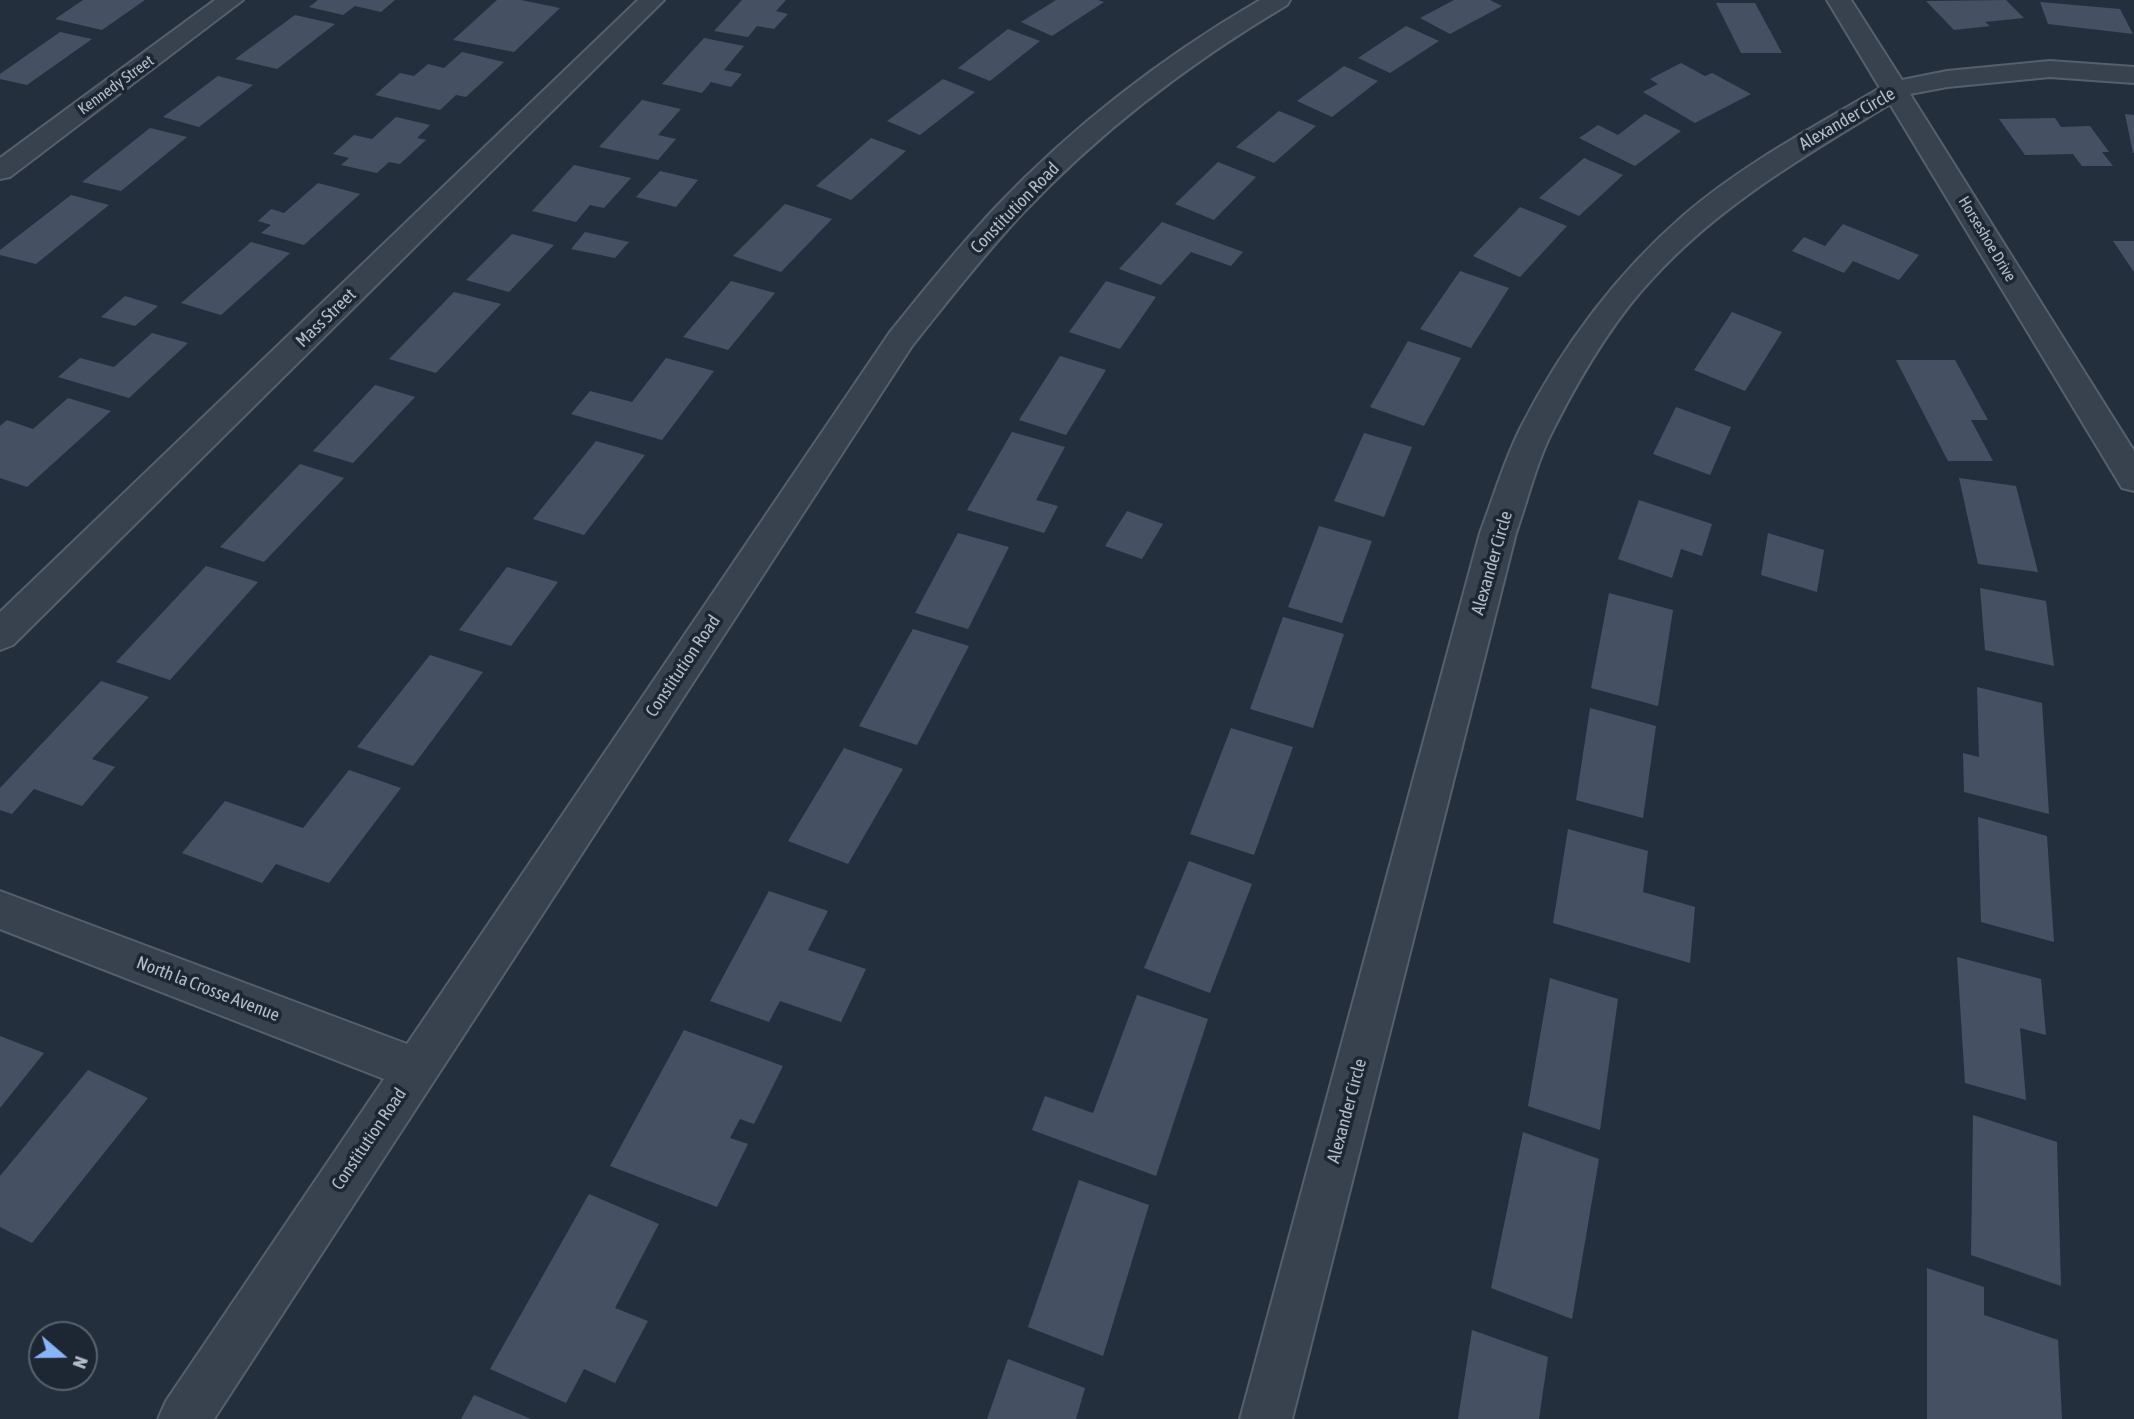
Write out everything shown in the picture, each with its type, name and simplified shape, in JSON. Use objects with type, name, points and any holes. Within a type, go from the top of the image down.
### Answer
[{"type":"street","name":"Kennedy Street","points":[[0,171],[231,0]]},
{"type":"street","name":"Mass Street","points":[[0,635],[652,0]]},
{"type":"street","name":"Constitution Road","points":[[184,1419],[901,339],[957,269],[1025,194],[1088,135],[1150,85],[1278,0]]},
{"type":"street","name":"Horseshoe Drive","points":[[1839,0],[2134,479]]},
{"type":"street","name":"Alexander Circle","points":[[1266,1419],[1498,533],[1536,430],[1586,344],[1642,271],[1696,220],[1769,166],[1896,89],[1947,79],[2050,69],[2134,75]]},
{"type":"street","name":"North la Crosse Avenue","points":[[0,909],[415,1069]]},
{"type":"building","points":[[83,0],[145,0],[102,30],[55,19]]},
{"type":"building","points":[[318,0],[395,0],[381,12],[355,6],[343,15],[309,7]]},
{"type":"building","points":[[497,0],[521,0],[560,8],[514,52],[453,40]]},
{"type":"building","points":[[742,0],[786,0],[776,11],[788,14],[774,29],[757,26],[748,37],[714,31]]},
{"type":"building","points":[[1056,0],[1104,2],[1052,36],[1021,22]]},
{"type":"building","points":[[1454,0],[1490,0],[1502,6],[1450,34],[1420,18]]},
{"type":"building","points":[[2006,0],[2024,18],[1985,22],[1990,26],[1954,30],[1926,1]]},
{"type":"building","points":[[2040,2],[2120,9],[2133,34],[2048,24]]},
{"type":"building","points":[[1716,3],[1755,3],[1782,53],[1741,53]]},
{"type":"building","points":[[295,15],[335,24],[277,69],[235,59]]},
{"type":"building","points":[[1406,26],[1439,41],[1390,73],[1358,58]]},
{"type":"building","points":[[1008,29],[1040,41],[990,81],[958,68]]},
{"type":"building","points":[[60,32],[92,39],[27,85],[0,79],[0,74]]},
{"type":"building","points":[[704,38],[744,46],[724,70],[742,74],[731,87],[711,82],[702,93],[662,84]]},
{"type":"building","points":[[462,52],[504,62],[466,97],[456,95],[440,110],[375,95],[400,73],[414,76],[428,64],[444,68]]},
{"type":"building","points":[[1681,63],[1705,76],[1712,73],[1751,94],[1695,123],[1643,92],[1658,84],[1650,79]]},
{"type":"building","points":[[1344,66],[1378,81],[1332,117],[1297,101]]},
{"type":"building","points":[[218,76],[253,85],[199,127],[163,117]]},
{"type":"building","points":[[943,79],[975,92],[920,135],[887,121]]},
{"type":"building","points":[[642,100],[681,109],[658,135],[676,139],[658,160],[599,147]]},
{"type":"building","points":[[1279,111],[1316,126],[1274,163],[1236,147]]},
{"type":"building","points":[[1645,114],[1681,131],[1635,166],[1579,138],[1598,125],[1618,135]]},
{"type":"building","points":[[2125,114],[2134,115],[2134,153],[2133,153]]},
{"type":"building","points":[[396,117],[430,125],[417,138],[426,140],[400,164],[389,162],[377,173],[341,165],[349,158],[333,154],[354,135],[372,139]]},
{"type":"building","points":[[2055,118],[2061,127],[2090,126],[2109,152],[2102,152],[2113,166],[2082,166],[2073,154],[2025,155],[1999,119]]},
{"type":"building","points":[[150,128],[187,137],[121,191],[82,182]]},
{"type":"building","points":[[871,138],[906,151],[851,200],[816,186]]},
{"type":"building","points":[[1584,158],[1623,175],[1579,216],[1539,198]]},
{"type":"building","points":[[1218,162],[1256,177],[1214,220],[1175,204]]},
{"type":"building","points":[[574,165],[631,178],[604,208],[590,205],[576,222],[532,211]]},
{"type":"building","points":[[660,171],[698,180],[676,207],[636,197]]},
{"type":"building","points":[[318,183],[360,194],[304,245],[261,233],[271,225],[258,221],[271,209],[284,213]]},
{"type":"building","points":[[71,195],[109,205],[36,264],[0,255],[0,250]]},
{"type":"building","points":[[785,204],[832,219],[781,272],[733,256]]},
{"type":"building","points":[[1520,207],[1567,226],[1520,277],[1473,256]]},
{"type":"building","points":[[1162,222],[1243,252],[1231,266],[1191,252],[1161,285],[1119,269]]},
{"type":"building","points":[[1843,224],[1919,255],[1899,280],[1853,261],[1844,273],[1792,251],[1804,237],[1825,246]]},
{"type":"building","points":[[585,232],[629,242],[615,258],[571,249]]},
{"type":"building","points":[[512,234],[554,245],[509,292],[466,280]]},
{"type":"building","points":[[2113,241],[2134,241],[2134,272]]},
{"type":"building","points":[[251,242],[290,253],[221,315],[181,303]]},
{"type":"building","points":[[1460,271],[1509,288],[1471,348],[1420,329]]},
{"type":"building","points":[[731,281],[775,293],[728,350],[683,337]]},
{"type":"building","points":[[1106,281],[1156,297],[1120,349],[1069,332]]},
{"type":"building","points":[[454,292],[501,304],[436,373],[389,359]]},
{"type":"building","points":[[125,296],[158,306],[135,326],[101,317]]},
{"type":"building","points":[[1732,312],[1782,332],[1745,391],[1694,370]]},
{"type":"building","points":[[152,333],[188,343],[129,398],[58,377],[80,358],[114,367]]},
{"type":"building","points":[[1408,341],[1461,358],[1424,426],[1370,407]]},
{"type":"building","points":[[1060,356],[1106,370],[1066,435],[1019,420]]},
{"type":"building","points":[[666,358],[714,371],[662,440],[571,414],[590,391],[632,402]]},
{"type":"building","points":[[1896,360],[1955,360],[1988,420],[1971,420],[1993,461],[1948,461]]},
{"type":"building","points":[[375,385],[415,397],[353,463],[313,451]]},
{"type":"building","points":[[68,398],[111,411],[27,487],[0,478],[0,426],[7,420],[33,429]]},
{"type":"building","points":[[1676,407],[1731,427],[1710,475],[1653,454]]},
{"type":"building","points":[[1012,432],[1065,447],[1036,500],[1058,506],[1044,533],[967,510]]},
{"type":"building","points":[[1364,433],[1412,447],[1384,517],[1334,501]]},
{"type":"building","points":[[596,441],[645,455],[584,535],[533,519]]},
{"type":"building","points":[[300,464],[344,478],[264,562],[220,547]]},
{"type":"building","points":[[1959,478],[2016,486],[2038,572],[1978,564]]},
{"type":"building","points":[[1639,500],[1712,524],[1702,556],[1681,549],[1672,578],[1618,559]]},
{"type":"building","points":[[1127,511],[1163,524],[1142,559],[1105,546]]},
{"type":"building","points":[[1319,526],[1372,541],[1342,623],[1288,607]]},
{"type":"building","points":[[958,533],[1009,547],[968,629],[915,613]]},
{"type":"building","points":[[1768,533],[1824,550],[1817,592],[1761,575]]},
{"type":"building","points":[[206,566],[258,582],[170,680],[116,662]]},
{"type":"building","points":[[507,567],[558,582],[511,646],[459,630]]},
{"type":"building","points":[[1980,588],[2046,601],[2054,666],[1985,650]]},
{"type":"building","points":[[1609,593],[1673,610],[1658,706],[1591,688]]},
{"type":"building","points":[[1283,617],[1344,634],[1313,728],[1250,709]]},
{"type":"building","points":[[913,629],[969,646],[917,745],[859,726]]},
{"type":"building","points":[[430,655],[483,672],[413,766],[357,747]]},
{"type":"building","points":[[101,681],[149,697],[92,759],[115,767],[82,806],[34,789],[12,814],[0,810],[0,788]]},
{"type":"building","points":[[1977,687],[2042,703],[2049,814],[1964,792],[1963,753],[1979,757]]},
{"type":"building","points":[[1590,708],[1656,726],[1643,818],[1576,800]]},
{"type":"building","points":[[1231,728],[1293,747],[1254,855],[1190,834]]},
{"type":"building","points":[[844,748],[903,769],[848,864],[788,841]]},
{"type":"building","points":[[349,770],[401,788],[329,883],[276,864],[262,883],[182,853],[225,801],[303,828]]},
{"type":"building","points":[[1978,817],[2047,836],[2054,942],[1981,922]]},
{"type":"building","points":[[1568,829],[1648,851],[1643,892],[1695,907],[1690,963],[1553,923]]},
{"type":"building","points":[[1189,861],[1252,884],[1210,993],[1144,968]]},
{"type":"building","points":[[769,891],[828,911],[808,950],[866,969],[841,1022],[780,1001],[769,1022],[710,1001]]},
{"type":"building","points":[[1957,957],[2041,979],[2046,1035],[2020,1028],[2026,1100],[1965,1083]]},
{"type":"building","points":[[1550,978],[1618,999],[1600,1130],[1528,1106]]},
{"type":"building","points":[[1137,995],[1208,1019],[1156,1176],[1032,1130],[1045,1096],[1093,1113]]},
{"type":"building","points":[[684,1030],[783,1066],[754,1124],[740,1119],[730,1138],[748,1144],[717,1207],[610,1166]]},
{"type":"building","points":[[0,1036],[44,1053],[0,1108]]},
{"type":"building","points":[[88,1070],[148,1098],[32,1243],[0,1227],[0,1176]]},
{"type":"building","points":[[1973,1115],[2057,1142],[2061,1286],[1971,1255]]},
{"type":"building","points":[[1523,1132],[1599,1159],[1572,1319],[1491,1288]]},
{"type":"building","points":[[1079,1180],[1149,1205],[1103,1356],[1028,1327]]},
{"type":"building","points":[[589,1194],[659,1224],[615,1308],[648,1321],[615,1383],[584,1369],[566,1403],[490,1369]]},
{"type":"building","points":[[1927,1268],[1984,1287],[1984,1315],[2058,1340],[2062,1419],[1927,1419]]},
{"type":"building","points":[[1472,1330],[1548,1357],[1539,1419],[1458,1419]]},
{"type":"building","points":[[1008,1359],[1085,1388],[1076,1419],[987,1419]]},
{"type":"building","points":[[474,1395],[531,1419],[461,1419]]}]
